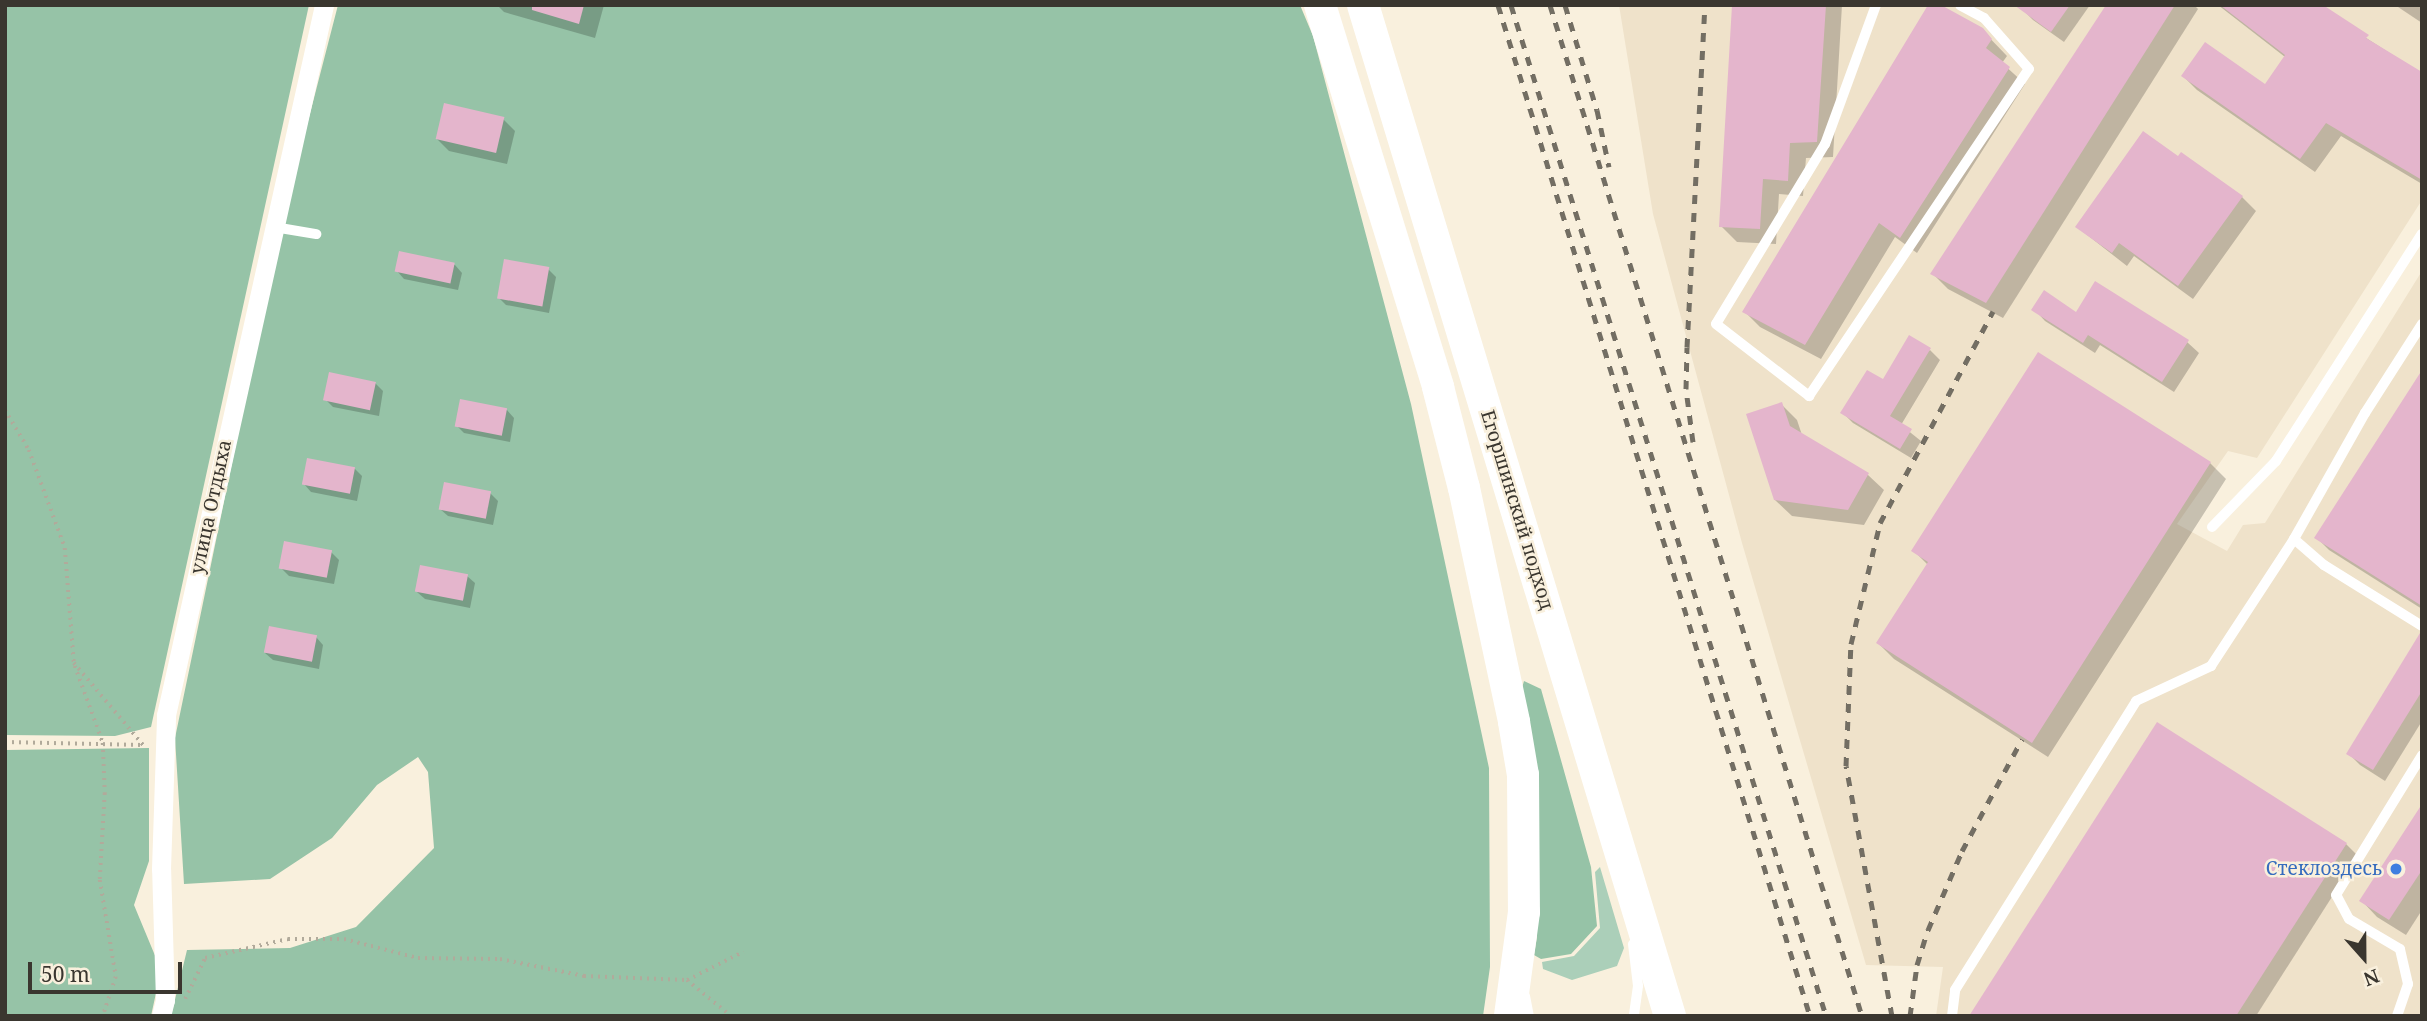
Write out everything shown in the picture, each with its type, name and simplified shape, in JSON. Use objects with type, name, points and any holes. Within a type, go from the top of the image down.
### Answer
[{"type":"main road","points":[[1320,5],[1437,387],[1485,583],[1522,775],[1524,912],[1510,1016]]},
{"type":"main road","name":"Егоршинский подход","points":[[1363,5],[1670,1016]]},
{"type":"street","name":"улица Отдыха","points":[[163,1008],[161,869],[166,715],[324,5]]},
{"type":"lane","points":[[1876,5],[1825,144],[1716,324],[1809,396],[2029,69],[1984,18],[1960,5]]},
{"type":"lane","points":[[273,227],[316,234]]},
{"type":"lane","points":[[2212,527],[2276,460],[2422,234]]},
{"type":"lane","points":[[1952,1016],[1955,990],[2136,701],[2211,666],[2294,539],[2365,413],[2422,324]]},
{"type":"lane","points":[[2294,539],[2324,565],[2422,626]]},
{"type":"lane","points":[[2397,1016],[2408,984],[2400,949],[2350,919],[2336,895],[2422,755]]},
{"type":"lane","points":[[1596,771],[1629,919]]},
{"type":"lane","points":[[1524,912],[1524,992],[1529,1016]]},
{"type":"lane","points":[[1631,932],[1638,986],[1634,1016]]},
{"type":"path","points":[[5,410],[29,450],[65,548],[74,663],[103,743],[105,793],[100,880],[116,977],[103,1016]]},
{"type":"path","points":[[74,663],[164,766]]},
{"type":"path","points":[[5,742],[143,745]]},
{"type":"path","points":[[163,1008],[183,1003],[205,958],[288,940],[344,939],[418,958],[500,959],[584,976],[687,979],[743,952]]},
{"type":"path","points":[[687,979],[731,1016]]},
{"type":"shaded area","points":[[1619,5],[2422,5],[2422,200],[2257,458],[2228,451],[2177,524],[2227,551],[2243,525],[2265,523],[2422,271],[2422,1016],[1936,1016],[1943,967],[1866,965],[1742,543],[1653,214]]},
{"type":"green space","points":[[5,5],[309,5],[151,727],[115,736],[5,735]]},
{"type":"green space","points":[[338,5],[1300,5],[1313,36],[1411,404],[1489,768],[1490,967],[1483,1016],[171,1016],[187,950],[290,948],[356,927],[434,848],[428,772],[418,757],[377,785],[332,838],[270,879],[184,884],[175,738],[282,222]]},
{"type":"green space","points":[[1524,681],[1541,689],[1591,867],[1597,926],[1571,954],[1541,959],[1534,955],[1537,937],[1535,863],[1519,698]]},
{"type":"green space","points":[[149,748],[149,861],[134,905],[161,970],[151,1016],[5,1016],[5,750]]},
{"type":"green space","points":[[1600,867],[1624,948],[1617,966],[1572,980],[1543,969],[1542,962],[1574,956],[1600,928],[1595,872]]},
{"type":"building","points":[[532,5],[584,5],[579,24],[532,10]]},
{"type":"building","points":[[1732,5],[1826,5],[1817,142],[1790,143],[1788,181],[1763,179],[1760,229],[1719,227]]},
{"type":"building","points":[[1928,5],[1941,5],[1983,28],[1992,39],[1986,48],[2010,67],[1900,238],[1879,223],[1805,345],[1742,312]]},
{"type":"building","points":[[2014,5],[2070,5],[2051,32]]},
{"type":"building","points":[[2106,5],[2175,5],[1986,303],[1930,274]]},
{"type":"building","points":[[2220,5],[2323,5],[2369,35],[2366,38],[2422,72],[2422,180],[2326,123],[2300,159],[2181,76],[2205,42],[2265,84],[2285,55]]},
{"type":"building","points":[[444,103],[504,117],[496,153],[436,139]]},
{"type":"building","points":[[2143,131],[2178,156],[2181,152],[2243,196],[2178,286],[2119,243],[2112,253],[2075,227]]},
{"type":"building","points":[[399,251],[455,263],[450,283],[395,272]]},
{"type":"building","points":[[504,259],[549,267],[542,306],[497,298]]},
{"type":"building","points":[[2095,281],[2189,340],[2162,382],[2088,335],[2083,343],[2031,310],[2044,290],[2076,312]]},
{"type":"building","points":[[1909,335],[1931,348],[1890,416],[1912,429],[1900,449],[1840,413],[1867,370],[1883,379]]},
{"type":"building","points":[[2038,352],[2211,462],[2032,743],[1876,643],[1928,562],[1911,551]]},
{"type":"building","points":[[2422,370],[2422,606],[2314,538]]},
{"type":"building","points":[[329,372],[376,382],[370,410],[323,400]]},
{"type":"building","points":[[460,399],[507,408],[502,436],[455,426]]},
{"type":"building","points":[[1782,402],[1790,426],[1869,473],[1848,510],[1774,500],[1746,414]]},
{"type":"building","points":[[307,458],[355,467],[350,494],[302,485]]},
{"type":"building","points":[[444,482],[491,491],[486,519],[439,509]]},
{"type":"building","points":[[284,541],[332,550],[327,578],[279,568]]},
{"type":"building","points":[[420,565],[468,574],[463,601],[415,592]]},
{"type":"building","points":[[269,626],[317,635],[312,662],[264,653]]},
{"type":"building","points":[[2420,633],[2422,691],[2373,770],[2346,754]]},
{"type":"building","points":[[2157,722],[2347,843],[2236,1016],[1969,1016]]},
{"type":"building","points":[[2422,804],[2422,870],[2389,920],[2359,901]]},
{"type":"railway","points":[[1498,5],[1810,1016]]},
{"type":"railway","points":[[1511,5],[1826,1016]]},
{"type":"railway","points":[[1550,5],[1862,1016]]},
{"type":"railway","points":[[1565,5],[1597,110],[1609,167]]},
{"type":"railway","points":[[1693,442],[1686,389],[1687,347],[1705,5]]},
{"type":"railway","points":[[1892,1016],[1846,766],[1851,644],[1880,523],[1993,311]]},
{"type":"railway","points":[[1910,1016],[1917,965],[1928,930],[1962,851],[2022,739]]},
{"type":"place","name":"Стеклоздесь","points":[[2396,869]]}]
